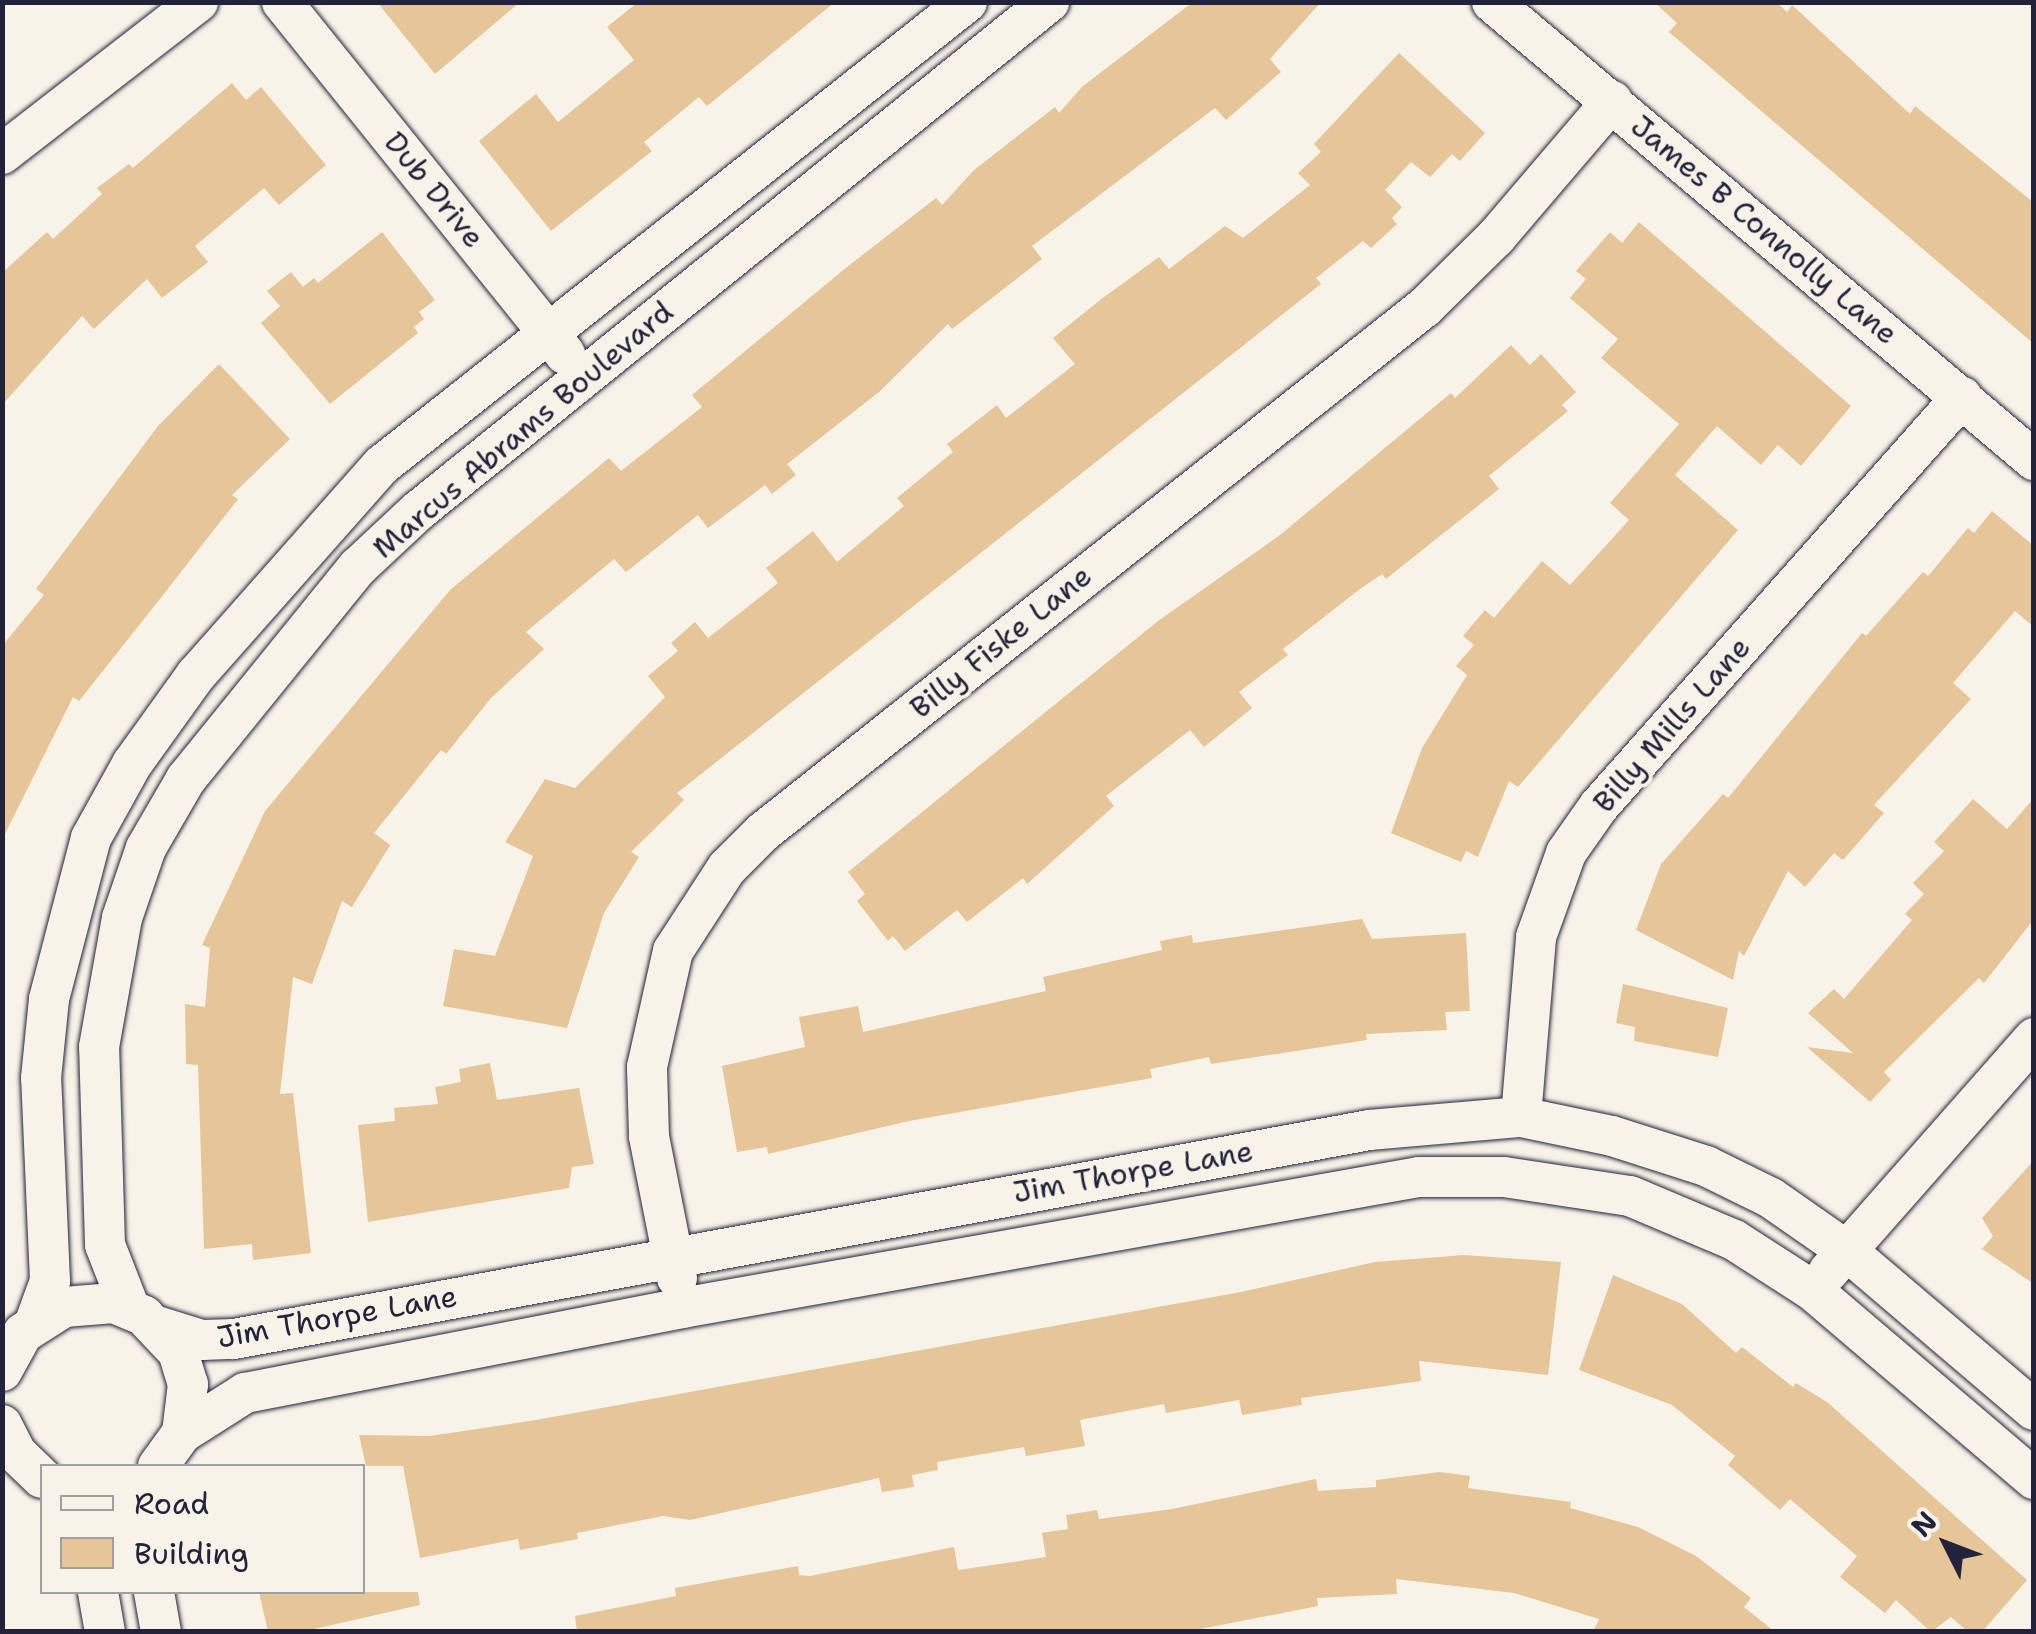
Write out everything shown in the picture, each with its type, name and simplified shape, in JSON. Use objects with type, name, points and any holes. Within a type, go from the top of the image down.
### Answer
[{"type":"street","points":[[2,154],[198,2]]},
{"type":"street","name":"Dub Drive","points":[[282,2],[584,378]]},
{"type":"street","name":"Marcus Abrams Boulevard","points":[[35,1322],[50,1281],[44,1039],[56,954],[91,838],[132,764],[196,674],[312,537],[382,465],[967,2]]},
{"type":"street","name":"Marcus Abrams Boulevard","points":[[182,1433],[189,1400],[184,1368],[143,1317],[106,1244],[99,1047],[122,918],[146,848],[186,779],[356,568],[1049,2]]},
{"type":"street","name":"James B Connolly Lane","points":[[1492,2],[2034,460]]},
{"type":"street","name":"Billy Fiske Lane","points":[[682,1308],[649,1136],[647,1066],[674,951],[727,868],[763,832],[1424,307],[1496,237],[1612,102]]},
{"type":"street","name":"Billy Mills Lane","points":[[1521,1118],[1536,938],[1566,854],[1599,806],[1962,398]]},
{"type":"street","points":[[1812,1290],[2034,1038]]},
{"type":"street","name":"Jim Thorpe Lane","points":[[35,1322],[81,1303],[143,1317],[202,1340],[234,1339],[673,1254],[1369,1130],[1521,1118],[1612,1136],[1706,1166],[1771,1198],[1847,1251],[2034,1410]]},
{"type":"street","name":"Jim Thorpe Lane","points":[[182,1433],[245,1393],[682,1308],[1419,1177],[1535,1180],[1630,1196],[1734,1240],[1812,1290],[2034,1479]]},
{"type":"street","points":[[4,1365],[35,1322]]},
{"type":"street","points":[[159,1464],[182,1433]]},
{"type":"street","points":[[98,1594],[105,1632]]},
{"type":"street","points":[[154,1594],[161,1632]]},
{"type":"building","points":[[377,2],[520,2],[435,74]]},
{"type":"building","points":[[638,2],[835,2],[707,106],[699,97],[644,142],[652,151],[551,231],[479,141],[536,94],[558,122],[634,60],[607,27]]},
{"type":"building","points":[[1193,2],[1321,2],[1270,59],[1281,72],[1226,120],[1215,108],[1032,246],[1042,259],[952,329],[948,324],[879,392],[787,464],[796,475],[772,494],[765,485],[708,528],[698,515],[626,572],[614,559],[526,632],[544,649],[491,698],[446,754],[441,750],[374,833],[390,845],[352,907],[342,901],[312,984],[293,977],[280,1094],[293,1093],[311,1253],[253,1260],[252,1244],[204,1249],[198,1065],[186,1064],[185,1004],[205,1007],[210,948],[202,945],[265,811],[450,590],[609,458],[621,471],[702,407],[692,395],[847,267],[936,198],[942,205],[974,170],[1055,107],[1059,113],[1083,86]]},
{"type":"building","points":[[1654,2],[1776,2],[1787,12],[1792,5],[1910,114],[1915,106],[2034,203],[2034,344],[1669,32],[1677,23]]},
{"type":"building","points":[[1399,53],[1485,133],[1460,161],[1452,154],[1430,177],[1411,162],[1385,190],[1402,207],[1392,218],[1397,224],[1371,248],[1363,241],[1316,278],[1321,284],[677,793],[684,800],[631,852],[639,857],[604,913],[567,1028],[443,1006],[454,949],[495,956],[533,856],[505,842],[545,779],[575,788],[665,697],[648,676],[678,651],[671,643],[695,622],[708,638],[778,583],[766,568],[813,531],[837,562],[904,506],[897,498],[953,452],[947,444],[997,405],[1006,418],[1075,364],[1053,338],[1100,300],[1159,257],[1169,269],[1225,226],[1243,238],[1310,185],[1298,173],[1321,152],[1314,144]]},
{"type":"building","points":[[232,83],[246,100],[261,87],[326,165],[279,205],[264,188],[195,246],[208,262],[162,298],[147,279],[94,329],[82,316],[2,405],[2,273],[47,232],[53,239],[102,194],[97,188],[129,164],[133,168]]},
{"type":"building","points":[[1639,222],[1851,406],[1801,466],[1778,445],[1761,465],[1717,426],[1675,475],[1738,530],[1518,787],[1509,781],[1478,857],[1466,851],[1461,862],[1391,833],[1422,748],[1467,675],[1456,666],[1474,645],[1463,636],[1485,610],[1494,618],[1542,561],[1570,585],[1629,520],[1610,503],[1679,424],[1601,358],[1618,339],[1570,298],[1586,279],[1576,271],[1610,232],[1622,243]]},
{"type":"building","points":[[382,232],[435,300],[419,312],[424,319],[414,327],[418,333],[330,404],[261,323],[280,306],[267,291],[291,272],[303,287],[314,278],[318,283]]},
{"type":"building","points":[[1511,345],[1530,365],[1541,354],[1576,392],[1562,405],[1568,411],[1489,476],[1499,489],[1386,579],[1382,574],[1283,649],[1288,655],[1239,692],[1252,708],[1204,747],[1190,730],[1106,796],[1114,806],[1027,884],[1023,878],[967,922],[957,910],[905,951],[893,936],[888,941],[857,901],[865,894],[848,872],[1158,621],[1280,535],[1451,393],[1455,398]]},
{"type":"building","points":[[219,364],[290,439],[232,495],[238,499],[156,604],[79,701],[73,697],[2,840],[2,646],[44,595],[36,589],[158,426]]},
{"type":"building","points":[[1992,511],[2034,546],[2034,627],[2015,611],[1953,683],[1971,699],[1874,805],[1884,813],[1843,860],[1834,853],[1805,887],[1788,871],[1744,956],[1739,951],[1733,980],[1636,930],[1661,864],[1723,794],[1728,798],[1862,633],[1866,636],[1923,572],[1928,576],[1968,528],[1974,533]]},
{"type":"building","points":[[2034,798],[2034,919],[1984,983],[1979,978],[1884,1072],[1891,1080],[1870,1102],[1807,1047],[1853,1053],[1808,1013],[1834,989],[1844,999],[1912,920],[1905,914],[1924,894],[1913,883],[1944,851],[1934,842],[1973,799],[2007,829]]},
{"type":"building","points":[[1362,919],[1372,939],[1466,933],[1470,1011],[1445,1012],[1447,1030],[1366,1034],[1367,1040],[1211,1064],[1209,1057],[1150,1069],[1152,1078],[909,1121],[768,1154],[767,1147],[737,1152],[722,1066],[805,1047],[799,1017],[858,1006],[863,1032],[1046,991],[1043,977],[1162,950],[1160,941],[1192,935],[1193,943]]},
{"type":"building","points":[[1623,984],[1728,1008],[1718,1057],[1634,1041],[1635,1027],[1616,1023]]},
{"type":"building","points":[[490,1063],[497,1100],[579,1088],[594,1164],[572,1167],[569,1188],[368,1222],[358,1125],[395,1121],[394,1108],[438,1104],[435,1087],[461,1082],[459,1069]]},
{"type":"building","points":[[2034,1160],[2034,1284],[1982,1249],[1993,1236],[1982,1218]]},
{"type":"building","points":[[1464,1255],[1561,1262],[1548,1375],[1419,1361],[1421,1381],[1301,1398],[1302,1405],[1242,1415],[1239,1400],[1166,1413],[1164,1404],[1080,1420],[1085,1446],[1026,1456],[1024,1447],[937,1462],[938,1470],[912,1475],[914,1487],[882,1492],[879,1478],[690,1520],[663,1516],[577,1533],[578,1539],[520,1550],[518,1539],[420,1558],[403,1466],[366,1466],[359,1435],[430,1436],[536,1420],[1241,1292],[1375,1262]]},
{"type":"building","points":[[1613,1275],[1682,1304],[1736,1353],[1742,1347],[1793,1387],[1796,1383],[1827,1402],[2027,1580],[1982,1632],[1968,1632],[1951,1617],[1931,1632],[1896,1600],[1885,1613],[1840,1577],[1857,1556],[1790,1499],[1780,1510],[1728,1465],[1735,1456],[1672,1405],[1579,1370]]},
{"type":"building","points":[[1440,1472],[1470,1476],[1468,1488],[1571,1502],[1570,1508],[1638,1527],[1696,1556],[1751,1598],[1744,1607],[1775,1632],[1593,1632],[1599,1619],[1514,1593],[1396,1579],[1397,1594],[1317,1598],[1318,1606],[1185,1632],[577,1632],[575,1616],[676,1596],[675,1588],[798,1566],[799,1575],[810,1576],[954,1547],[958,1570],[1046,1557],[1042,1533],[1068,1529],[1066,1515],[1097,1510],[1099,1519],[1172,1509],[1316,1479],[1318,1491],[1376,1487],[1376,1480]]},
{"type":"building","points":[[418,1592],[420,1605],[301,1632],[268,1632],[259,1594]]}]
